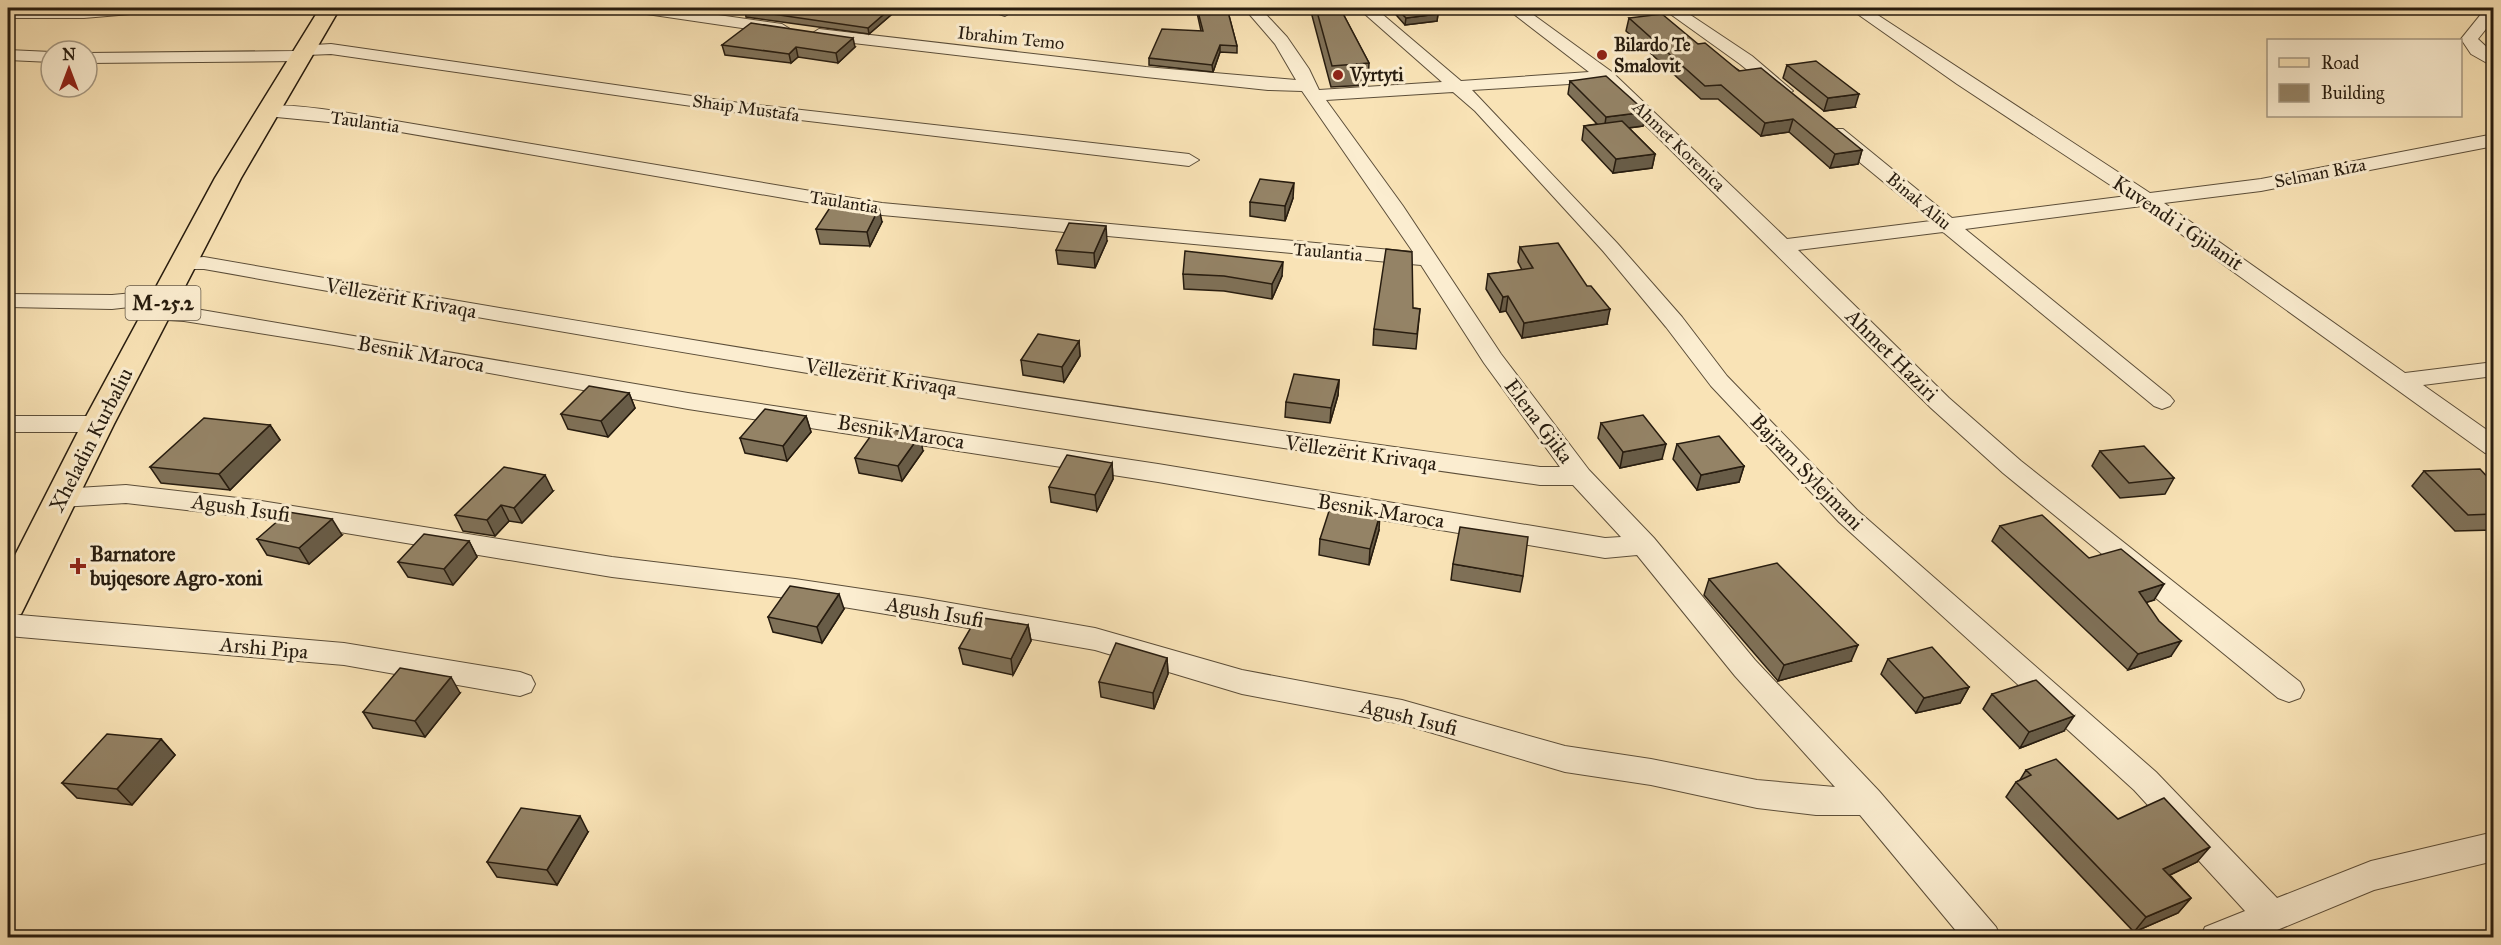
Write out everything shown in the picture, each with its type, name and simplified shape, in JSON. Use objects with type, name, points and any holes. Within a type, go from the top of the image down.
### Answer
[{"type":"main road","name":"Xheladin Kurbaliu","points":[[11,590],[266,111],[330,8]]},
{"type":"street","points":[[8,14],[84,13],[142,8]]},
{"type":"street","name":"Ibrahim Temo","points":[[640,8],[862,41],[1311,91],[1457,86],[1606,76]]},
{"type":"street","name":"Elena Gjika","points":[[1252,8],[1281,40],[1311,91],[1492,358],[1580,476],[1644,545],[1745,668],[1868,801],[1984,938]]},
{"type":"street","name":"Bajram Sylejmani","points":[[1366,8],[1481,107],[1560,192],[1674,322],[1719,381],[1848,516],[2145,781],[2270,914]]},
{"type":"street","name":"Ahmet Korenica","points":[[1514,8],[1606,76],[1782,246]]},
{"type":"street","points":[[1670,8],[1746,60],[1798,102]]},
{"type":"street","name":"Kuvendi i Gjilanit","points":[[1857,8],[2145,199],[2404,381],[2493,447]]},
{"type":"street","points":[[2493,8],[2469,39],[2477,50],[2493,62]]},
{"type":"street","name":"Shaip Mustafa","points":[[301,53],[331,50],[409,59],[880,126],[1189,160]]},
{"type":"street","points":[[99,58],[301,53]]},
{"type":"street","points":[[8,55],[39,56]]},
{"type":"street","name":"Taulantia","points":[[266,111],[286,111],[360,120],[882,209],[1427,259]]},
{"type":"street","name":"Binak Aliu","points":[[1824,123],[2162,400]]},
{"type":"street","name":"Selman Riza","points":[[2145,199],[2261,185],[2493,140]]},
{"type":"street","points":[[1782,246],[2145,199]]},
{"type":"street","name":"Ahmet Haziri","points":[[1782,246],[1940,403],[2012,467],[2289,690]]},
{"type":"street","name":"Vëllezërit Krivaqa","points":[[184,264],[204,263],[481,312],[1254,438],[1540,477],[1580,476]]},
{"type":"street","points":[[8,301],[162,305]]},
{"type":"street","name":"Besnik Maroca","points":[[162,305],[184,314],[688,401],[1158,473],[1605,548],[1644,545]]},
{"type":"street","points":[[2404,381],[2493,369]]},
{"type":"street","points":[[8,424],[98,424]]},
{"type":"street","name":"Agush Isufi","points":[[60,498],[126,494],[255,509],[612,567],[795,589],[910,607],[1095,639],[1242,682],[1402,712],[1565,759],[1651,772],[1757,794],[1816,801],[1868,801]]},
{"type":"street","name":"Arshi Pipa","points":[[8,625],[344,654],[520,684]]},
{"type":"street","points":[[2217,938],[2270,914],[2371,876],[2493,846]]},
{"type":"building","points":[[749,8],[891,8],[868,28],[745,10]]},
{"type":"building","points":[[1197,8],[1227,8],[1237,46],[1220,45],[1212,65],[1149,58],[1162,29],[1203,31]]},
{"type":"building","points":[[1316,8],[1340,8],[1369,63],[1332,66]]},
{"type":"building","points":[[1396,8],[1432,8],[1438,14],[1406,18]]},
{"type":"building","points":[[1662,14],[1698,44],[1705,43],[1739,71],[1761,68],[1862,150],[1835,154],[1793,119],[1765,123],[1721,85],[1705,86],[1629,18]]},
{"type":"building","points":[[751,23],[853,38],[836,53],[796,47],[789,54],[722,45]]},
{"type":"building","points":[[1816,61],[1859,94],[1828,98],[1787,65]]},
{"type":"building","points":[[1606,76],[1646,112],[1606,117],[1570,81]]},
{"type":"building","points":[[1622,121],[1655,154],[1616,159],[1584,126]]},
{"type":"building","points":[[1260,179],[1294,183],[1285,206],[1250,202]]},
{"type":"building","points":[[831,206],[879,208],[867,232],[816,229]]},
{"type":"building","points":[[1069,223],[1106,226],[1094,253],[1056,250]]},
{"type":"building","points":[[1558,243],[1587,286],[1591,286],[1610,309],[1524,323],[1508,296],[1503,297],[1488,274],[1533,268],[1520,247]]},
{"type":"building","points":[[1386,249],[1412,252],[1413,308],[1420,309],[1417,334],[1374,329]]},
{"type":"building","points":[[1185,251],[1283,262],[1272,284],[1224,276],[1183,274]]},
{"type":"building","points":[[1038,334],[1079,341],[1062,367],[1021,360]]},
{"type":"building","points":[[1294,374],[1339,380],[1331,408],[1286,402]]},
{"type":"building","points":[[589,386],[629,393],[601,421],[561,414]]},
{"type":"building","points":[[765,409],[806,416],[783,446],[740,438]]},
{"type":"building","points":[[1643,415],[1666,444],[1623,452],[1601,423]]},
{"type":"building","points":[[204,418],[270,425],[219,474],[150,467]]},
{"type":"building","points":[[877,427],[920,435],[898,466],[855,458]]},
{"type":"building","points":[[1719,436],[1744,466],[1701,475],[1677,444]]},
{"type":"building","points":[[2144,446],[2174,478],[2129,483],[2100,451]]},
{"type":"building","points":[[1067,455],[1112,463],[1095,495],[1049,487]]},
{"type":"building","points":[[504,467],[545,475],[514,508],[501,505],[487,520],[455,515]]},
{"type":"building","points":[[2480,469],[2493,483],[2493,514],[2468,515],[2424,471]]},
{"type":"building","points":[[1331,505],[1380,514],[1370,549],[1320,539]]},
{"type":"building","points":[[288,512],[332,519],[299,548],[257,539]]},
{"type":"building","points":[[2042,515],[2089,558],[2121,549],[2164,584],[2139,592],[2159,621],[2181,641],[2138,654],[2000,526]]},
{"type":"building","points":[[1460,527],[1528,537],[1523,576],[1453,564]]},
{"type":"building","points":[[424,534],[469,541],[444,569],[398,562]]},
{"type":"building","points":[[1777,563],[1858,645],[1784,665],[1709,579]]},
{"type":"building","points":[[790,586],[839,594],[817,627],[768,617]]},
{"type":"building","points":[[977,617],[1028,625],[1011,659],[959,648]]},
{"type":"building","points":[[1116,643],[1167,658],[1153,693],[1099,682]]},
{"type":"building","points":[[1932,647],[1969,687],[1924,698],[1888,659]]},
{"type":"building","points":[[400,668],[451,677],[415,721],[363,712]]},
{"type":"building","points":[[2036,680],[2074,716],[2029,732],[1992,694]]},
{"type":"building","points":[[107,734],[161,739],[117,789],[62,783]]},
{"type":"building","points":[[2056,759],[2118,819],[2164,798],[2210,847],[2163,869],[2191,898],[2146,917],[2016,782],[2031,775],[2026,770]]},
{"type":"building","points":[[521,808],[580,816],[547,870],[487,862]]},
{"type":"place","name":"Bilardo Te Smalovit","points":[[1602,55]]},
{"type":"place","name":"Vyrtyti","points":[[1338,75]]},
{"type":"place","name":"Barnatore bujqesore Agro-xoni","points":[[78,566]]}]
